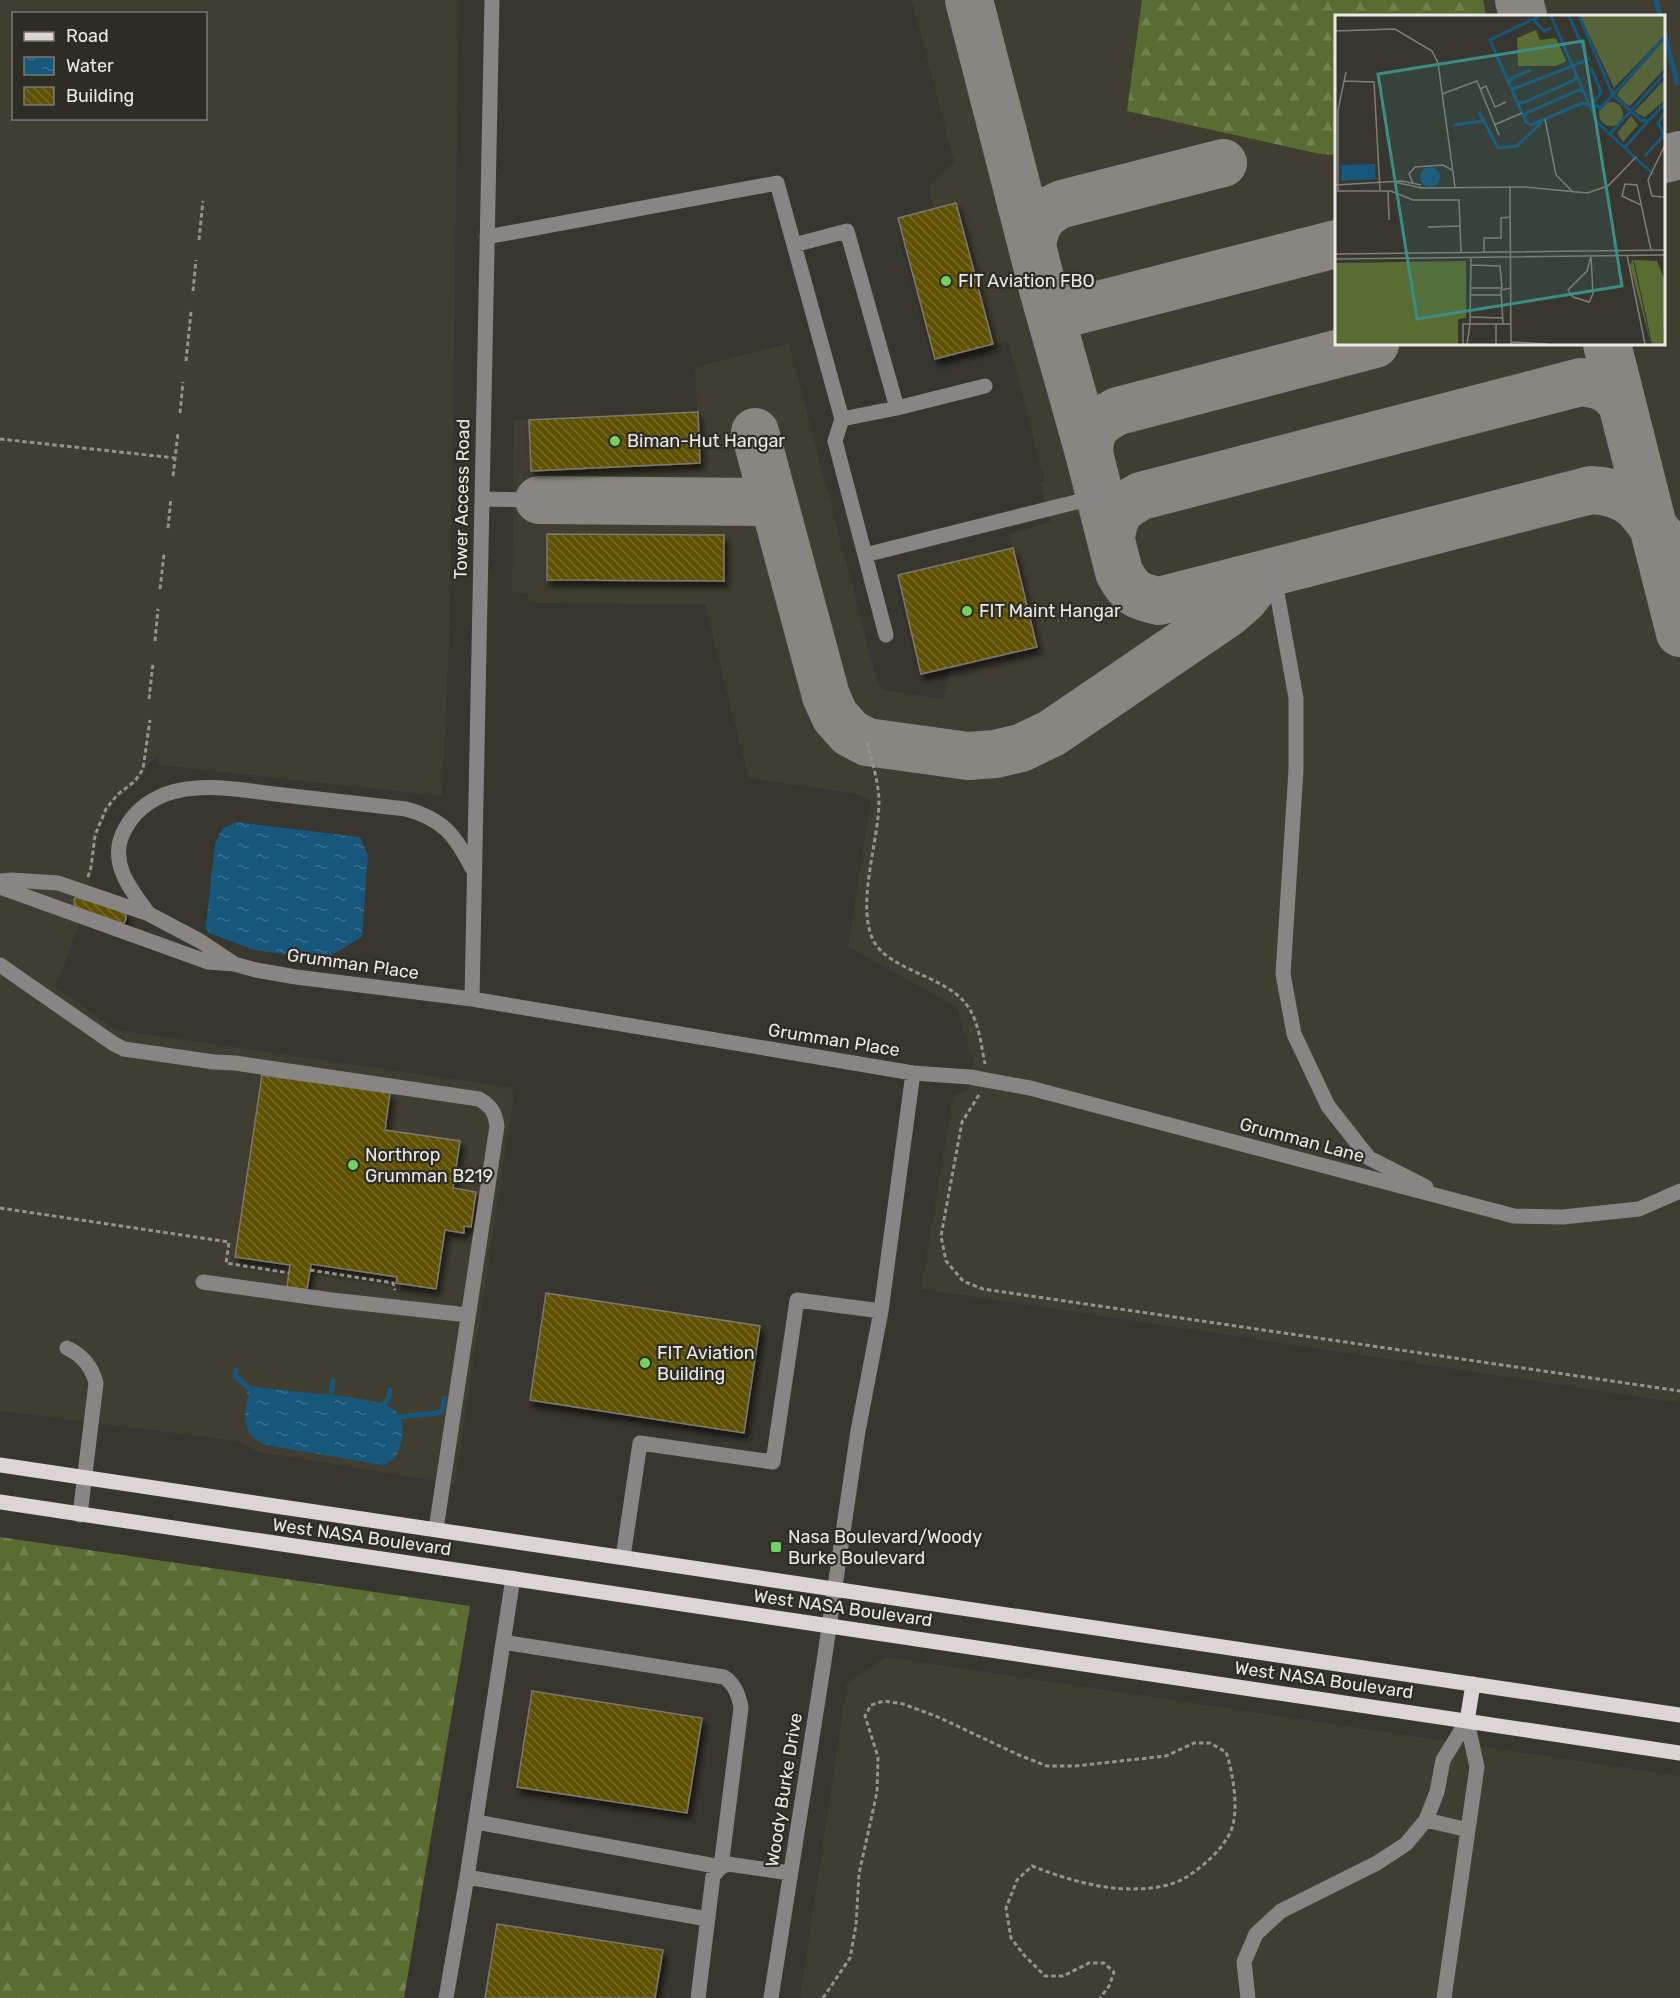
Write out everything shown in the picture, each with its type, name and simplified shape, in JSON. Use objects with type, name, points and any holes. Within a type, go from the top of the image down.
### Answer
[{"type":"main road","name":"West NASA Boulevard","points":[[0,1465],[1680,1715]]},
{"type":"main road","name":"West NASA Boulevard","points":[[0,1502],[1680,1753]]},
{"type":"main road","points":[[1467,1721],[1473,1684]]},
{"type":"street","name":"Tower Access Road","points":[[472,999],[492,0]]},
{"type":"street","points":[[487,237],[777,183],[842,419],[835,441],[886,635]]},
{"type":"street","points":[[794,245],[847,231],[897,408]]},
{"type":"street","points":[[842,419],[985,386]]},
{"type":"street","points":[[865,555],[1100,496]]},
{"type":"street","points":[[482,499],[539,500]]},
{"type":"street","points":[[1273,571],[1296,698],[1296,770],[1283,974],[1294,1034],[1328,1106],[1369,1158],[1453,1201]]},
{"type":"street","points":[[149,914],[128,887],[122,875],[118,861],[122,833],[128,822],[151,800],[182,790],[216,788],[420,812],[433,819],[458,842],[473,870]]},
{"type":"street","name":"Grumman Place","points":[[0,881],[58,883],[149,914],[200,941],[234,964]]},
{"type":"street","name":"Grumman Place","points":[[0,887],[208,962],[234,964],[296,977],[472,999],[913,1073],[881,1311],[858,1431],[835,1588]]},
{"type":"street","points":[[0,965],[124,1049],[479,1099],[493,1111],[497,1126],[436,1529]]},
{"type":"street","name":"Grumman Lane","points":[[913,1073],[970,1077],[1030,1088],[1514,1216],[1563,1217],[1639,1209],[1680,1191]]},
{"type":"street","points":[[203,1282],[332,1300],[468,1315]]},
{"type":"street","points":[[622,1557],[640,1443],[773,1462],[798,1299],[881,1311]]},
{"type":"street","points":[[67,1348],[76,1353],[93,1371],[96,1383],[80,1515]]},
{"type":"street","points":[[446,1998],[476,1822],[513,1578]]},
{"type":"street","name":"Woody Burke Drive","points":[[771,1998],[835,1588]]},
{"type":"street","points":[[503,1642],[724,1677],[730,1682],[736,1691],[741,1708],[722,1867]]},
{"type":"street","points":[[1248,1998],[1244,1962],[1256,1934],[1281,1911],[1392,1854],[1406,1844],[1426,1820],[1437,1792],[1443,1760],[1467,1721]]},
{"type":"street","points":[[1444,1998],[1477,1767],[1467,1721]]},
{"type":"street","points":[[1426,1820],[1468,1830]]},
{"type":"street","points":[[476,1822],[722,1867]]},
{"type":"street","points":[[698,1998],[713,1876],[728,1864],[790,1873]]},
{"type":"street","points":[[467,1877],[708,1919]]},
{"type":"path","points":[[199,240],[202,201]]},
{"type":"path","points":[[193,291],[196,260]]},
{"type":"path","points":[[186,361],[191,312]]},
{"type":"path","points":[[180,413],[183,381]]},
{"type":"path","points":[[173,476],[178,433]]},
{"type":"path","points":[[0,439],[175,459]]},
{"type":"path","points":[[168,528],[171,498]]},
{"type":"path","points":[[160,590],[164,554]]},
{"type":"path","points":[[155,641],[158,609]]},
{"type":"path","points":[[149,699],[153,663]]},
{"type":"path","points":[[83,892],[91,867],[93,847],[106,809],[117,795],[135,781],[143,769],[150,720]]},
{"type":"path","points":[[867,742],[877,778],[879,801],[867,921],[874,942],[891,959],[952,990],[967,1004],[978,1030],[989,1080],[962,1122],[941,1236],[946,1261],[963,1281],[983,1289],[1680,1391]]},
{"type":"path","points":[[0,1208],[229,1242],[226,1263],[289,1273]]},
{"type":"path","points":[[310,1270],[393,1283],[397,1295]]},
{"type":"path","points":[[823,1998],[850,1958],[856,1925],[859,1874],[877,1792],[878,1757],[866,1716],[871,1705],[884,1701],[903,1704],[1047,1766],[1075,1766],[1166,1756],[1194,1743],[1210,1743],[1226,1752],[1232,1770],[1235,1809],[1231,1832],[1216,1854],[1187,1878],[1163,1886],[1130,1889],[1083,1884],[1032,1866],[1017,1880],[1006,1908],[1011,1938],[1045,1976],[1063,1976],[1089,1963],[1104,1963],[1114,1972],[1109,1986],[1100,1998]]},
{"type":"shaded area","points":[[0,0],[459,0],[450,618],[442,796],[158,765],[159,756],[147,764],[144,775],[111,807],[101,826],[89,882],[94,884],[56,987],[116,1030],[515,1088],[455,1484],[259,1452],[238,1441],[0,1411]]},
{"type":"shaded area","points":[[912,0],[1680,0],[1680,1403],[921,1289],[953,1096],[969,1089],[973,1062],[957,1007],[848,947],[871,800],[857,794],[749,778],[705,604],[529,603],[528,594],[512,592],[514,420],[697,412],[695,367],[789,343],[878,684],[884,690],[943,699],[951,667],[921,674],[898,575],[1013,548],[1009,534],[1051,522],[1040,483],[1045,481],[1008,341],[935,359],[898,218],[934,209],[929,187],[954,162]]},
{"type":"shaded area","points":[[886,1657],[1680,1776],[1680,1998],[800,1998],[847,1683]]},
{"type":"green space","points":[[1142,0],[1483,0],[1486,15],[1335,15],[1335,155],[1320,154],[1127,111]]},
{"type":"green space","points":[[0,1537],[470,1606],[404,1998],[0,1998]]},
{"type":"water","points":[[236,822],[360,837],[368,855],[362,937],[323,960],[254,950],[209,933],[206,924],[215,844],[222,829]]},
{"type":"water","points":[[253,1386],[351,1397],[386,1405],[399,1414],[402,1422],[402,1438],[397,1454],[393,1460],[383,1465],[266,1445],[252,1436],[246,1425],[247,1392]]},
{"type":"building","name":"FIT Aviation FBO","points":[[956,203],[993,344],[935,359],[898,218]]},
{"type":"building","name":"Biman-Hut Hangar","points":[[698,412],[700,463],[531,471],[529,420]]},
{"type":"building","points":[[547,534],[724,535],[724,581],[547,580]]},
{"type":"building","name":"FIT Maint Hangar","points":[[1013,548],[1037,647],[921,674],[898,575]]},
{"type":"building","points":[[76,897],[124,912],[126,919],[124,923],[121,923],[75,907]]},
{"type":"building","name":"Northrop Grumman B219","points":[[262,1075],[390,1093],[385,1130],[460,1141],[453,1188],[476,1192],[471,1227],[464,1226],[464,1233],[445,1230],[436,1289],[396,1283],[397,1277],[311,1264],[307,1290],[287,1287],[290,1265],[235,1257]]},
{"type":"building","name":"FIT Aviation Building","points":[[546,1293],[760,1326],[744,1433],[530,1400]]},
{"type":"building","points":[[532,1691],[702,1718],[687,1813],[517,1787]]},
{"type":"building","points":[[497,1924],[663,1950],[655,1998],[485,1998]]},
{"type":"waterway","points":[[1656,0],[1660,15]]},
{"type":"waterway","points":[[1665,34],[1677,83]]},
{"type":"waterway","points":[[236,1370],[235,1376],[250,1389]]},
{"type":"waterway","points":[[331,1395],[333,1381]]},
{"type":"waterway","points":[[383,1405],[389,1398],[390,1390]]},
{"type":"waterway","points":[[400,1417],[442,1411],[445,1398]]},
{"type":"taxiway","points":[[969,0],[1119,572],[1130,589],[1159,601],[1591,490],[1615,494],[1631,502],[1666,541],[1680,550]]},
{"type":"taxiway","points":[[1519,0],[1523,15]]},
{"type":"taxiway","points":[[1665,159],[1680,155]]},
{"type":"taxiway","points":[[1032,246],[1040,220],[1049,211],[1062,204],[1223,163]]},
{"type":"taxiway","points":[[1044,293],[1057,306],[1075,311],[1335,244]]},
{"type":"taxiway","points":[[1089,453],[1091,438],[1096,427],[1118,411],[1371,345]]},
{"type":"taxiway","points":[[1607,345],[1680,633]]},
{"type":"taxiway","points":[[1111,538],[1119,512],[1141,496],[1581,382],[1604,388],[1613,393],[1622,403]]},
{"type":"taxiway","points":[[755,432],[826,696],[835,716],[850,733],[867,742],[968,756],[995,754],[1021,748],[1052,733],[1228,613],[1266,575]]},
{"type":"taxiway","points":[[539,500],[773,502]]},
{"type":"place","name":"FIT Aviation FBO","points":[[946,281]]},
{"type":"place","name":"Biman-Hut Hangar","points":[[615,441]]},
{"type":"place","name":"FIT Maint Hangar","points":[[967,611]]},
{"type":"place","name":"Northrop Grumman B219","points":[[353,1165]]},
{"type":"place","name":"FIT Aviation Building","points":[[645,1363]]},
{"type":"place","name":"Nasa Boulevard/Woody Burke Boulevard","points":[[776,1547]]}]
